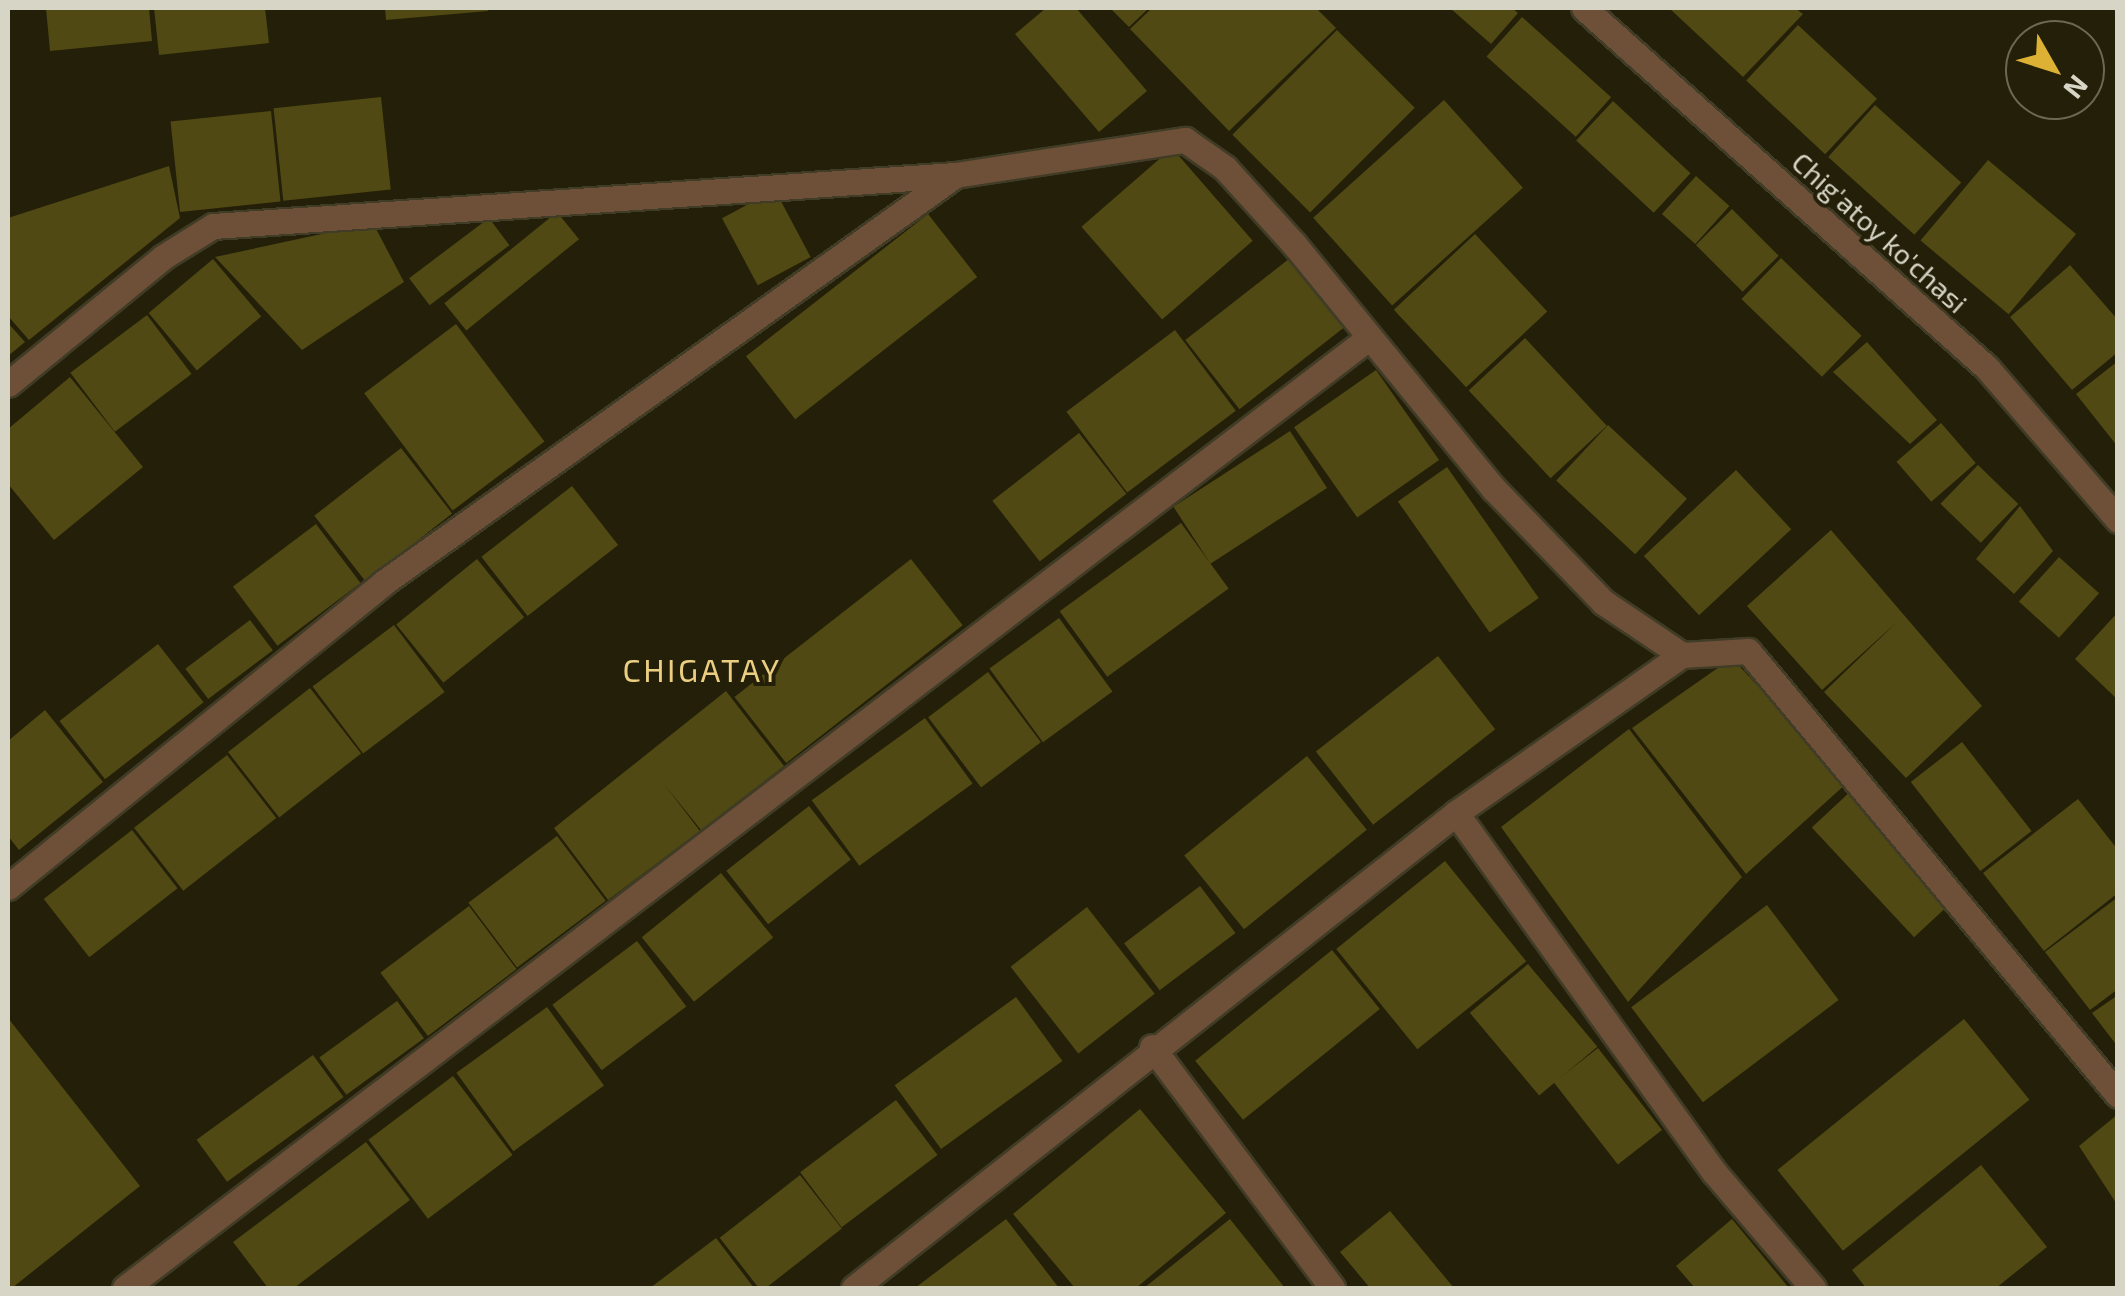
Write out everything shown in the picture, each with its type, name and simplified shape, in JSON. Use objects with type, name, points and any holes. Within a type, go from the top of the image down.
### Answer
[{"type":"street","name":"Chig'atoy ko'chasi","points":[[1584,8],[1987,368],[2118,520]]},
{"type":"street","points":[[8,384],[162,257],[213,226],[955,175],[1185,140],[1225,168],[1494,489],[1603,602],[1682,655]]},
{"type":"street","points":[[8,887],[382,582],[955,175]]},
{"type":"street","points":[[125,1288],[1367,339]]},
{"type":"street","points":[[854,1288],[1152,1047],[1456,813],[1682,655],[1748,651],[2118,1096]]},
{"type":"street","points":[[1456,813],[1714,1172],[1813,1288]]},
{"type":"street","points":[[1152,1047],[1332,1288]]},
{"type":"building","points":[[46,8],[149,8],[152,41],[50,51]]},
{"type":"building","points":[[154,8],[265,8],[269,43],[159,55]]},
{"type":"building","points":[[385,8],[488,8],[488,11],[386,20]]},
{"type":"building","points":[[1046,8],[1076,8],[1147,91],[1099,132],[1015,34]]},
{"type":"building","points":[[1110,8],[1149,8],[1129,27]]},
{"type":"building","points":[[1152,8],[1316,8],[1336,28],[1229,131],[1130,29]]},
{"type":"building","points":[[1450,8],[1512,8],[1518,13],[1491,44]]},
{"type":"building","points":[[1669,8],[1795,8],[1803,14],[1743,77]]},
{"type":"building","points":[[1522,17],[1611,97],[1576,137],[1487,56]]},
{"type":"building","points":[[1798,25],[1877,99],[1825,154],[1746,81]]},
{"type":"building","points":[[1337,30],[1415,108],[1310,212],[1232,135]]},
{"type":"building","points":[[381,97],[391,189],[283,201],[274,108]]},
{"type":"building","points":[[1444,100],[1523,188],[1392,305],[1313,218]]},
{"type":"building","points":[[1613,101],[1691,173],[1654,213],[1576,140]]},
{"type":"building","points":[[1875,105],[1961,183],[1914,235],[1828,157]]},
{"type":"building","points":[[271,111],[281,202],[180,212],[171,122]]},
{"type":"building","points":[[1172,148],[1253,241],[1162,320],[1081,227]]},
{"type":"building","points":[[1988,160],[2076,234],[2009,314],[1921,240]]},
{"type":"building","points":[[169,166],[180,218],[29,340],[8,316],[8,218]]},
{"type":"building","points":[[1696,176],[1729,206],[1695,244],[1662,214]]},
{"type":"building","points":[[775,190],[811,257],[758,285],[722,218]]},
{"type":"building","points":[[1732,209],[1779,256],[1743,292],[1696,245]]},
{"type":"building","points":[[557,212],[579,239],[466,330],[444,303]]},
{"type":"building","points":[[928,214],[977,277],[795,419],[746,356]]},
{"type":"building","points":[[489,218],[509,245],[430,305],[409,278]]},
{"type":"building","points":[[373,223],[404,282],[302,350],[215,257]]},
{"type":"building","points":[[1475,234],[1547,312],[1466,387],[1394,310]]},
{"type":"building","points":[[1294,255],[1348,324],[1239,409],[1185,340]]},
{"type":"building","points":[[1781,258],[1862,336],[1822,377],[1741,299]]},
{"type":"building","points":[[213,259],[261,316],[197,370],[149,313]]},
{"type":"building","points":[[2070,265],[2118,320],[2118,352],[2072,390],[2010,317]]},
{"type":"building","points":[[147,315],[192,374],[115,432],[70,373]]},
{"type":"building","points":[[8,323],[25,342],[8,356]]},
{"type":"building","points":[[456,324],[544,441],[453,511],[364,393]]},
{"type":"building","points":[[1175,330],[1236,411],[1127,493],[1066,412]]},
{"type":"building","points":[[1525,338],[1607,426],[1551,478],[1469,391]]},
{"type":"building","points":[[1867,342],[1937,420],[1910,444],[1833,372]]},
{"type":"building","points":[[2118,361],[2118,447],[2076,394]]},
{"type":"building","points":[[1376,370],[1439,460],[1357,517],[1294,427]]},
{"type":"building","points":[[70,377],[143,467],[54,540],[8,484],[8,429]]},
{"type":"building","points":[[1941,423],[1976,463],[1931,502],[1896,462]]},
{"type":"building","points":[[1608,425],[1687,499],[1635,554],[1556,481]]},
{"type":"building","points":[[1290,431],[1327,488],[1210,564],[1173,507]]},
{"type":"building","points":[[1079,433],[1126,494],[1040,561],[992,501]]},
{"type":"building","points":[[401,448],[452,513],[365,581],[314,516]]},
{"type":"building","points":[[1978,465],[2018,504],[1981,543],[1940,504]]},
{"type":"building","points":[[1447,467],[1539,598],[1490,632],[1398,501]]},
{"type":"building","points":[[1736,470],[1791,529],[1699,615],[1644,556]]},
{"type":"building","points":[[572,486],[618,545],[528,616],[481,557]]},
{"type":"building","points":[[2020,506],[2053,551],[2014,594],[1976,559]]},
{"type":"building","points":[[1181,523],[1229,589],[1107,677],[1060,611]]},
{"type":"building","points":[[316,524],[361,583],[277,646],[233,587]]},
{"type":"building","points":[[1831,530],[1982,706],[1906,778],[1824,692],[1898,621],[1822,690],[1747,606]]},
{"type":"building","points":[[2059,557],[2099,593],[2059,638],[2019,602]]},
{"type":"building","points":[[477,559],[524,617],[443,683],[396,624]]},
{"type":"building","points":[[911,559],[963,625],[786,763],[734,697]]},
{"type":"building","points":[[2118,612],[2118,700],[2075,659]]},
{"type":"building","points":[[1059,618],[1112,692],[1043,742],[989,669]]},
{"type":"building","points":[[250,620],[273,650],[208,699],[185,669]]},
{"type":"building","points":[[394,625],[445,692],[363,753],[313,686]]},
{"type":"building","points":[[158,644],[204,702],[105,779],[59,721]]},
{"type":"building","points":[[1438,656],[1495,729],[1373,825],[1316,751]]},
{"type":"building","points":[[1732,658],[1847,783],[1746,874],[1632,728]]},
{"type":"building","points":[[988,672],[1041,742],[981,787],[928,717]]},
{"type":"building","points":[[310,688],[361,753],[279,817],[228,752]]},
{"type":"building","points":[[726,691],[784,766],[701,830],[664,784],[700,831],[608,900],[554,828]]},
{"type":"building","points":[[45,710],[103,782],[19,850],[8,836],[8,741]]},
{"type":"building","points":[[925,718],[973,784],[859,866],[812,800]]},
{"type":"building","points":[[1629,729],[1742,877],[1628,1002],[1501,827]]},
{"type":"building","points":[[1962,742],[2032,831],[1980,871],[1911,782]]},
{"type":"building","points":[[227,755],[276,818],[183,891],[134,828]]},
{"type":"building","points":[[1307,756],[1367,830],[1244,929],[1184,855]]},
{"type":"building","points":[[1852,790],[1954,900],[1914,937],[1812,828]]},
{"type":"building","points":[[2078,799],[2118,850],[2118,893],[2044,951],[1983,873]]},
{"type":"building","points":[[809,806],[851,860],[768,924],[726,871]]},
{"type":"building","points":[[132,830],[178,888],[89,957],[44,899]]},
{"type":"building","points":[[557,836],[606,901],[517,967],[468,903]]},
{"type":"building","points":[[1445,861],[1526,961],[1417,1049],[1336,949]]},
{"type":"building","points":[[721,873],[773,938],[694,1002],[642,937]]},
{"type":"building","points":[[1200,886],[1236,933],[1160,990],[1124,943]]},
{"type":"building","points":[[2118,897],[2118,989],[2090,1010],[2045,952]]},
{"type":"building","points":[[1767,905],[1839,1000],[1703,1102],[1631,1007]]},
{"type":"building","points":[[469,906],[517,969],[428,1036],[380,973]]},
{"type":"building","points":[[1087,907],[1155,994],[1078,1053],[1011,967]]},
{"type":"building","points":[[637,941],[686,1006],[602,1070],[552,1005]]},
{"type":"building","points":[[1332,950],[1380,1009],[1243,1120],[1195,1061]]},
{"type":"building","points":[[1528,964],[1597,1047],[1539,1096],[1470,1013]]},
{"type":"building","points":[[2118,995],[2118,1047],[2092,1013]]},
{"type":"building","points":[[1016,997],[1062,1061],[941,1149],[895,1085]]},
{"type":"building","points":[[397,1001],[424,1038],[346,1095],[319,1057]]},
{"type":"building","points":[[547,1007],[604,1085],[513,1151],[456,1073]]},
{"type":"building","points":[[8,1018],[140,1186],[12,1288],[8,1288]]},
{"type":"building","points":[[1964,1019],[2029,1100],[1843,1251],[1777,1170]]},
{"type":"building","points":[[1598,1048],[1662,1130],[1618,1164],[1554,1082]]},
{"type":"building","points":[[313,1055],[344,1097],[227,1182],[197,1140]]},
{"type":"building","points":[[453,1076],[513,1155],[428,1219],[368,1140]]},
{"type":"building","points":[[896,1100],[938,1155],[842,1227],[800,1172]]},
{"type":"building","points":[[1140,1109],[1226,1213],[1136,1288],[1075,1288],[1013,1214]]},
{"type":"building","points":[[2118,1114],[2118,1206],[2079,1146]]},
{"type":"building","points":[[366,1142],[410,1200],[294,1288],[268,1288],[233,1242]]},
{"type":"building","points":[[1981,1165],[2047,1247],[1996,1288],[1866,1288],[1852,1270]]},
{"type":"building","points":[[800,1175],[842,1229],[766,1288],[759,1288],[720,1238]]},
{"type":"building","points":[[1390,1211],[1454,1288],[1370,1288],[1340,1252]]},
{"type":"building","points":[[1006,1219],[1059,1288],[915,1288]]},
{"type":"building","points":[[1230,1219],[1285,1288],[1144,1288]]},
{"type":"building","points":[[1732,1219],[1789,1288],[1695,1288],[1676,1266]]},
{"type":"building","points":[[716,1238],[754,1288],[650,1288]]},
{"type":"district","name":"CHIGATAY","points":[[702,669]]}]
